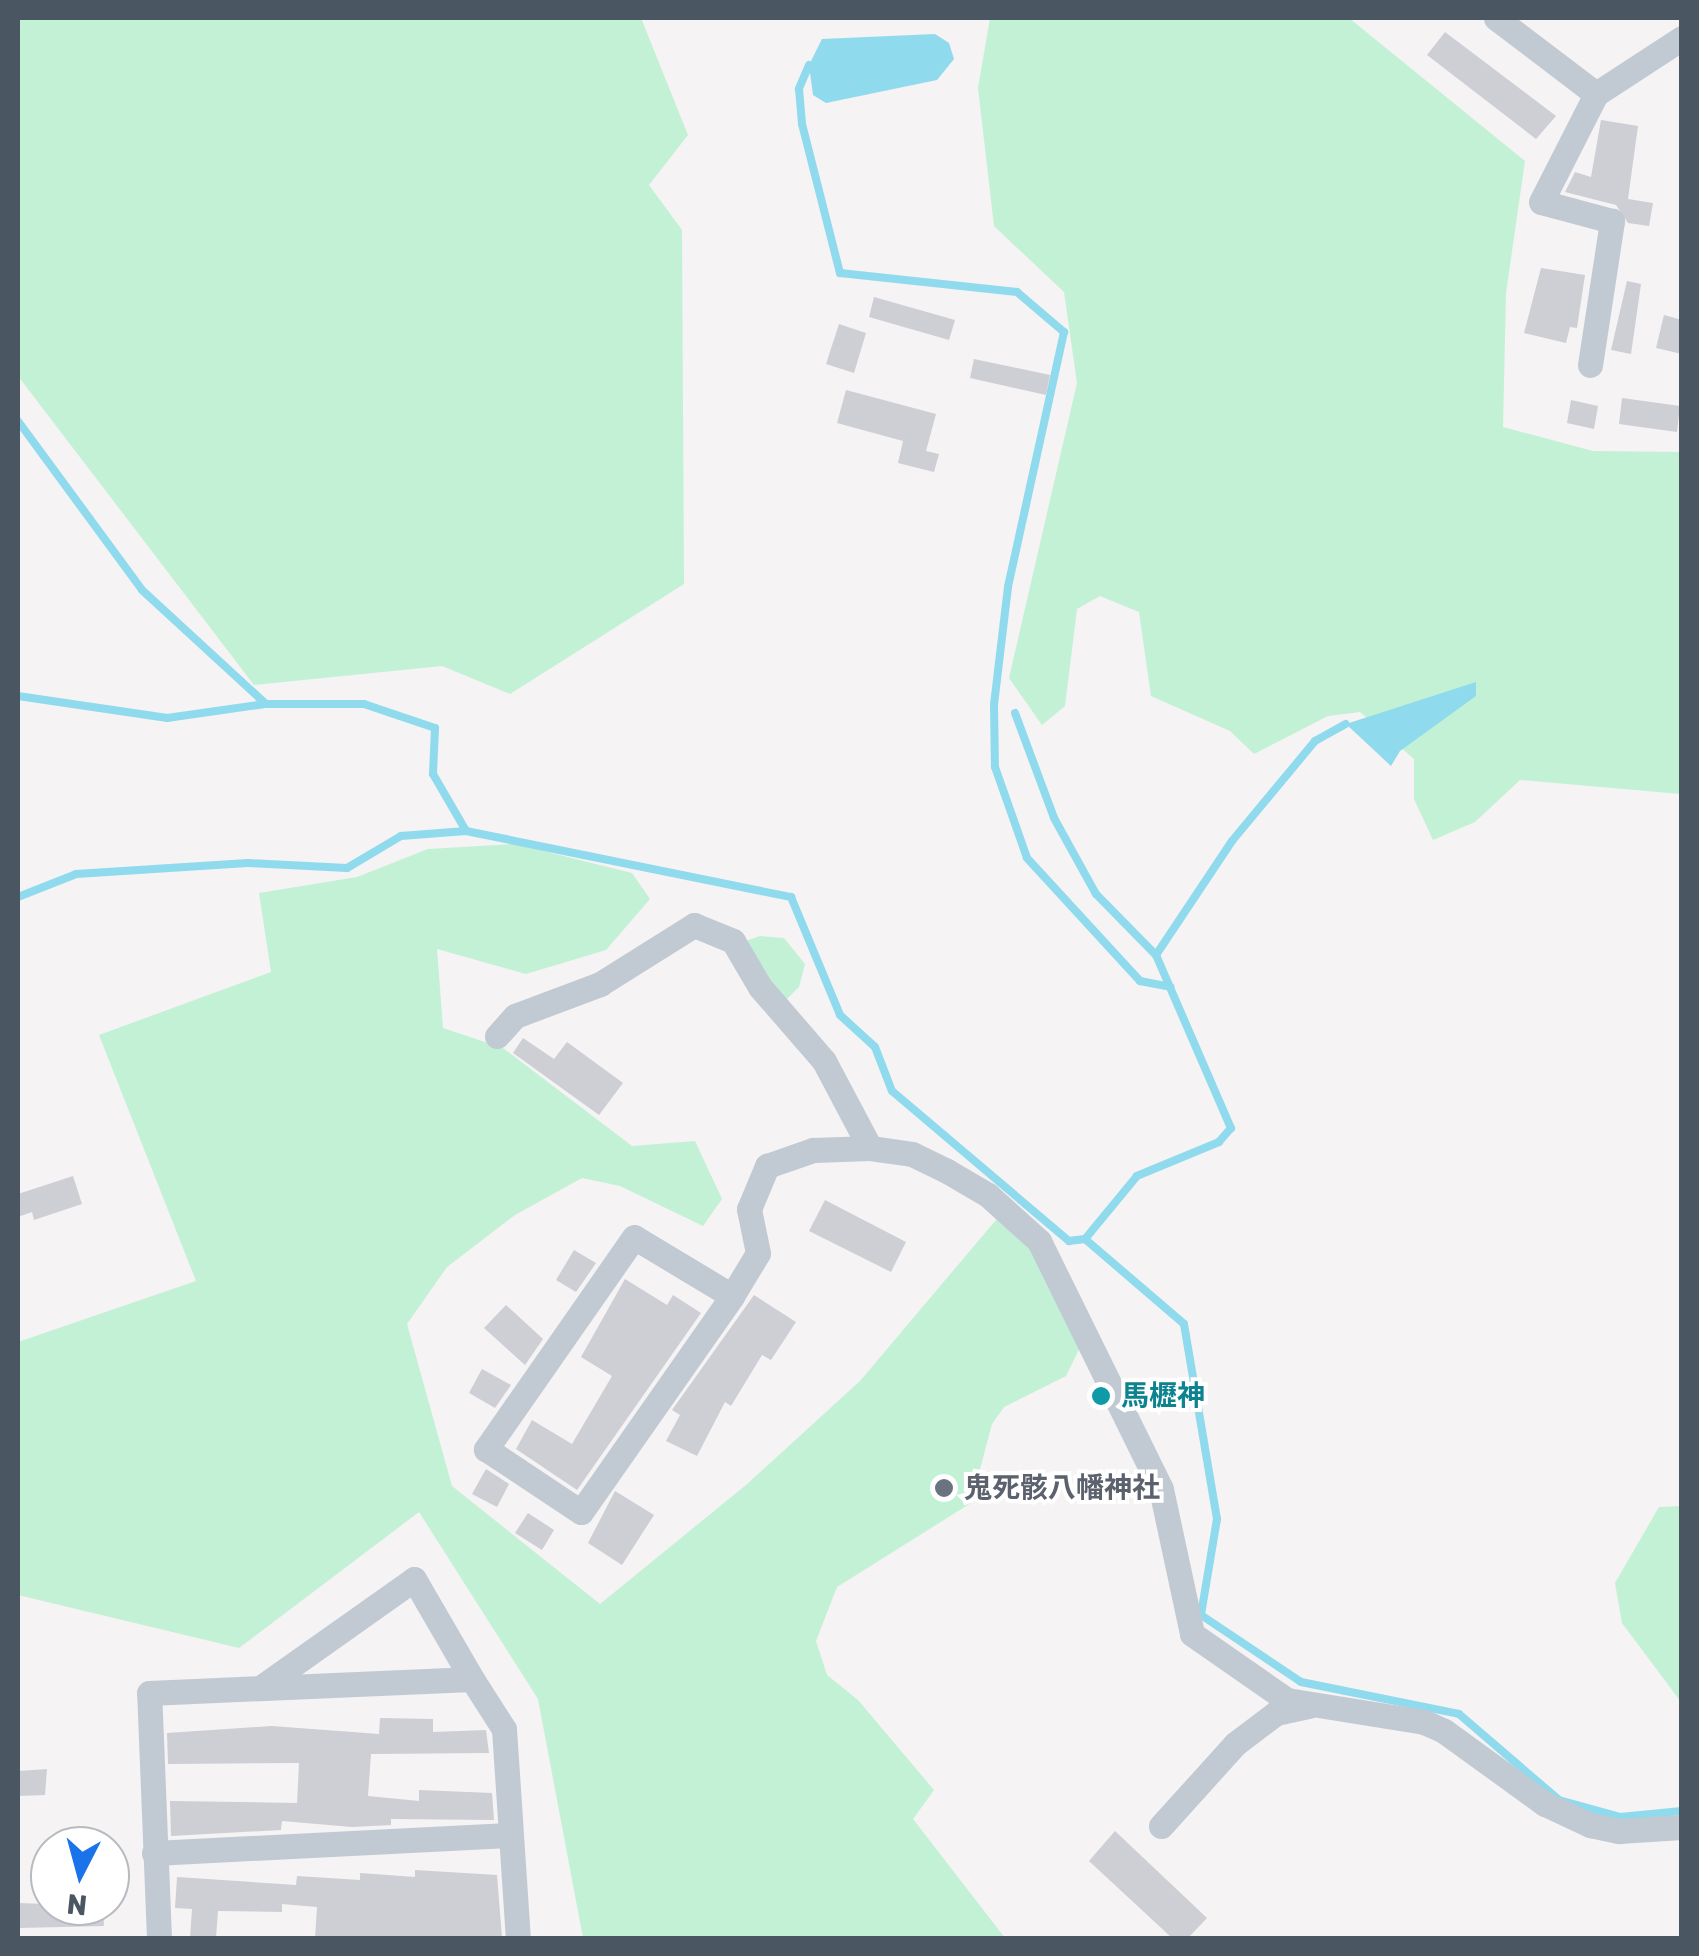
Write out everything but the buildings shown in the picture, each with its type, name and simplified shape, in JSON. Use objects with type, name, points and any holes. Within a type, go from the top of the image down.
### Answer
[{"type":"street","points":[[1496,18],[1596,94]]},
{"type":"street","points":[[1590,364],[1612,221],[1541,202],[1596,94],[1682,38]]},
{"type":"street","points":[[497,1036],[515,1016],[600,984],[694,924],[733,941],[760,987],[824,1061],[870,1148]]},
{"type":"street","points":[[732,1296],[634,1237],[486,1449],[581,1512],[732,1296],[758,1253],[749,1209],[767,1166],[813,1150],[870,1148],[912,1154],[988,1194],[1039,1241],[1161,1489],[1192,1634],[1287,1700],[1424,1722],[1545,1804],[1590,1825],[1619,1831],[1682,1826]]},
{"type":"street","points":[[261,1687],[414,1579],[504,1729],[518,1938]]},
{"type":"street","points":[[160,1938],[150,1693],[472,1679]]},
{"type":"street","points":[[1160,1826],[1235,1744],[1276,1713],[1308,1706]]},
{"type":"street","points":[[154,1853],[510,1836]]},
{"type":"green space","points":[[18,18],[641,18],[688,135],[649,185],[682,230],[684,584],[510,694],[442,666],[254,685],[18,376]]},
{"type":"green space","points":[[990,18],[1349,18],[1525,161],[1506,293],[1503,427],[1593,451],[1681,452],[1681,794],[1520,780],[1475,822],[1433,840],[1414,799],[1414,759],[1360,712],[1328,716],[1254,754],[1230,731],[1151,696],[1139,612],[1100,596],[1077,609],[1065,706],[1042,725],[1009,678],[1077,383],[1064,292],[994,226],[978,88]]},
{"type":"green space","points":[[515,844],[632,873],[650,899],[606,950],[526,974],[437,949],[443,1028],[503,1048],[632,1146],[695,1141],[722,1199],[703,1226],[620,1186],[582,1178],[515,1215],[447,1267],[407,1324],[452,1486],[600,1604],[746,1485],[860,1381],[1001,1214],[1038,1256],[1086,1335],[1066,1376],[1004,1407],[992,1424],[971,1503],[837,1587],[816,1641],[827,1675],[858,1700],[934,1790],[913,1819],[1005,1938],[583,1938],[538,1699],[419,1512],[239,1648],[18,1595],[18,1342],[196,1281],[99,1035],[271,972],[259,893],[357,877],[428,849]]},
{"type":"green space","points":[[760,936],[784,938],[805,964],[799,987],[782,1004],[737,944]]},
{"type":"green space","points":[[1682,1506],[1681,1702],[1622,1623],[1615,1583],[1659,1507]]},
{"type":"water","points":[[935,34],[949,43],[954,59],[937,80],[826,103],[813,95],[809,65],[822,39]]},
{"type":"water","points":[[1476,682],[1476,696],[1400,751],[1391,766],[1346,724]]},
{"type":"waterway","points":[[809,65],[799,89],[802,124],[840,273],[1017,292],[1064,332],[1008,587],[994,705],[995,767],[1027,858],[1140,981],[1170,987]]},
{"type":"waterway","points":[[18,421],[142,590],[266,704],[364,704],[435,728],[433,774],[466,831]]},
{"type":"waterway","points":[[18,696],[167,718],[265,704]]},
{"type":"waterway","points":[[1015,713],[1054,818],[1096,894],[1156,955],[1231,1128],[1219,1142],[1137,1176],[1085,1239]]},
{"type":"waterway","points":[[1156,955],[1232,841],[1315,741],[1346,724]]},
{"type":"waterway","points":[[18,897],[76,874],[248,863],[347,868],[401,836],[466,831],[791,897],[840,1015],[875,1047],[892,1091],[1069,1241],[1085,1239],[1184,1324],[1217,1519],[1201,1615],[1301,1682],[1459,1714],[1559,1800],[1620,1817],[1682,1811]]},
{"type":"place","name":"馬櫪神","points":[[1101,1396]]},
{"type":"place","name":"鬼死骸八幡神社","points":[[944,1488]]}]
